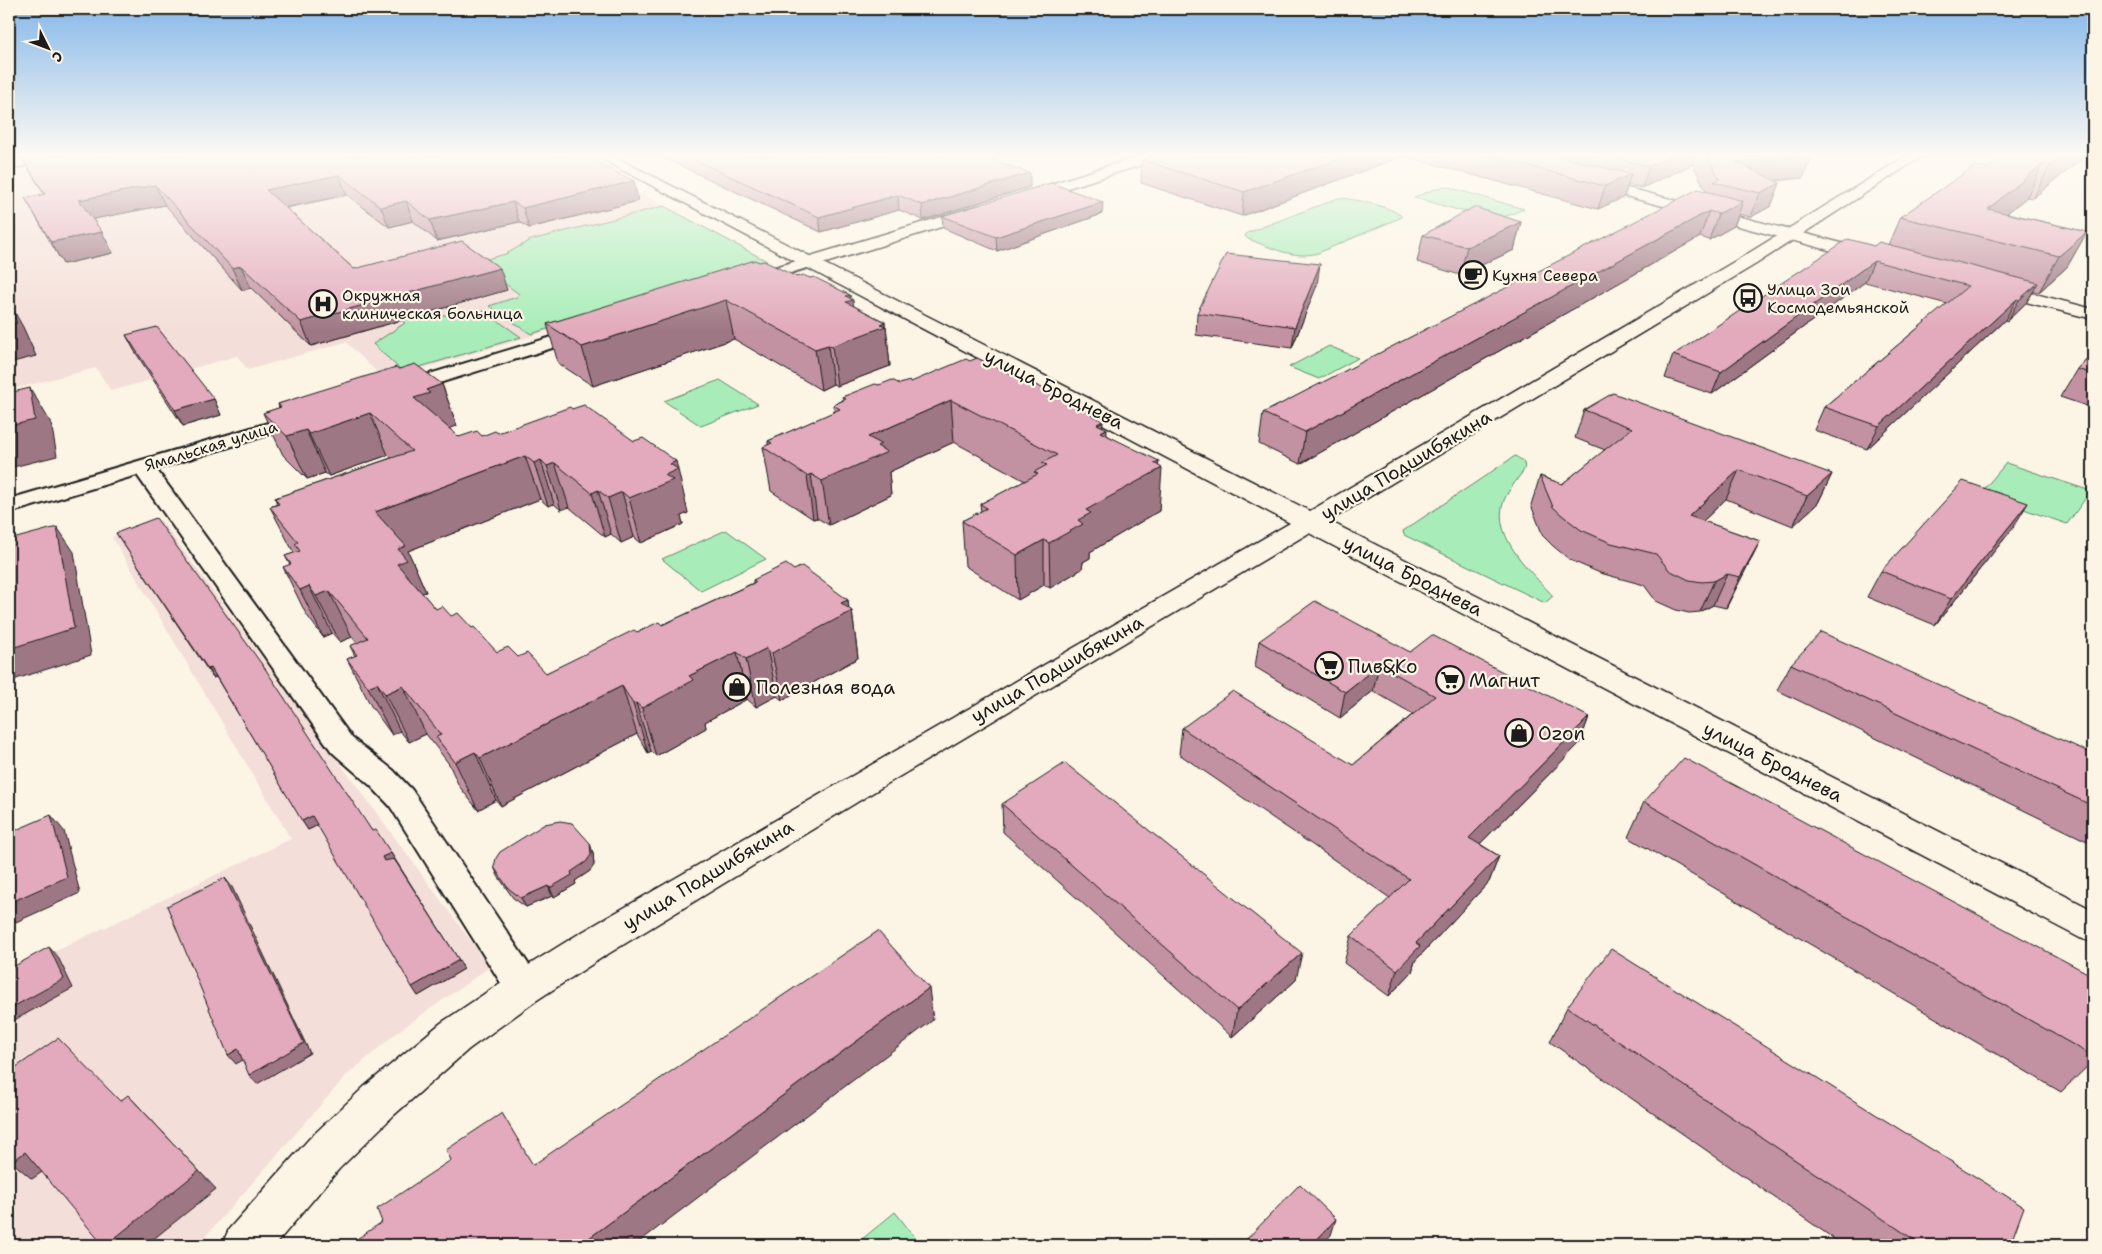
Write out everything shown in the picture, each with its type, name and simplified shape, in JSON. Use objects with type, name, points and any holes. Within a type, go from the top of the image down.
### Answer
[{"type":"main road","name":"улица Броднева","points":[[714,214],[2093,927]]},
{"type":"main road","points":[[810,262],[970,214]]},
{"type":"main road","points":[[1710,214],[1886,260]]},
{"type":"main road","name":"улица Подшибякина","points":[[244,1245],[324,1154],[379,1101],[455,1036],[524,988],[590,946],[878,774],[1468,429],[1826,214]]},
{"type":"main road","points":[[1980,284],[2093,314]]},
{"type":"street","points":[[735,286],[810,262]]},
{"type":"street","points":[[378,395],[604,326]]},
{"type":"street","name":"Ямальская улица","points":[[9,506],[322,413]]},
{"type":"street","points":[[143,467],[342,745],[382,778],[401,798],[524,988]]},
{"type":"shaded area","name":"Окружная клиническая больница","points":[[9,214],[678,214],[768,262],[765,266],[385,380],[346,342],[248,370],[237,356],[111,391],[96,368],[9,390]]},
{"type":"shaded area","points":[[161,520],[490,967],[400,1030],[346,1076],[198,1245],[9,1245],[9,973],[291,839],[112,537]]},
{"type":"green space","points":[[635,214],[678,214],[767,261],[531,334],[489,306],[517,297],[519,294],[475,262],[506,254],[531,240]]},
{"type":"green space","points":[[1298,214],[1399,214],[1402,217],[1318,253],[1309,255],[1282,252],[1248,239],[1245,236],[1247,233]]},
{"type":"green space","points":[[1469,214],[1513,214],[1494,221]]},
{"type":"green space","points":[[484,311],[521,337],[403,372],[373,344],[405,323],[392,313],[465,316]]},
{"type":"green space","points":[[1329,346],[1358,358],[1319,379],[1289,367]]},
{"type":"green space","points":[[720,380],[758,404],[701,426],[664,401]]},
{"type":"green space","points":[[1515,456],[1523,462],[1524,470],[1506,496],[1502,510],[1502,524],[1506,537],[1523,563],[1553,596],[1545,603],[1404,535],[1403,531]]},
{"type":"green space","points":[[2006,463],[2091,491],[2067,524],[1980,494]]},
{"type":"green space","points":[[726,530],[766,559],[701,591],[662,559]]},
{"type":"green space","points":[[895,1212],[921,1245],[855,1245]]},
{"type":"building","points":[[34,214],[89,214],[102,232],[51,242]]},
{"type":"building","points":[[181,214],[292,214],[354,269],[462,241],[500,268],[301,322],[241,266],[232,268]]},
{"type":"building","points":[[422,214],[460,214],[430,220]]},
{"type":"building","points":[[811,214],[831,214],[819,217]]},
{"type":"building","points":[[950,214],[1068,214],[996,237],[942,216]]},
{"type":"building","points":[[1462,214],[1494,214],[1521,222],[1467,247],[1423,235]]},
{"type":"building","points":[[1650,214],[1704,214],[1305,432],[1263,413]]},
{"type":"building","points":[[1905,214],[2007,214],[2087,232],[2059,256],[1900,217]]},
{"type":"building","points":[[1848,239],[1874,246],[1879,242],[2038,283],[2019,300],[2017,299],[1879,426],[1824,407],[1968,286],[1874,261],[1721,372],[1673,355]]},
{"type":"building","points":[[1226,254],[1320,264],[1295,327],[1197,313]]},
{"type":"building","points":[[755,260],[759,262],[764,261],[797,277],[803,275],[810,278],[814,277],[850,295],[846,296],[853,300],[846,302],[885,322],[880,324],[886,326],[832,346],[828,345],[815,349],[726,300],[582,347],[547,324]]},
{"type":"building","points":[[9,305],[17,323],[9,325]]},
{"type":"building","points":[[157,327],[214,399],[175,410],[126,335]]},
{"type":"building","points":[[2093,352],[2093,374],[2077,369]]},
{"type":"building","points":[[977,358],[1096,413],[1091,415],[1103,421],[1097,424],[1107,429],[1100,432],[1159,461],[1154,463],[1162,468],[1086,510],[1091,513],[1078,520],[1083,524],[1049,543],[1044,540],[1017,555],[962,521],[987,508],[980,504],[1038,474],[1034,472],[1047,465],[1042,463],[1057,455],[951,400],[868,437],[881,444],[877,446],[887,452],[822,481],[811,474],[807,476],[763,447],[772,443],[768,441],[840,409],[833,405],[846,399],[842,397],[875,384],[879,385],[892,380],[900,384],[911,382],[966,359],[970,361]]},
{"type":"building","points":[[415,364],[442,384],[426,390],[430,393],[414,398],[459,437],[477,431],[482,436],[495,431],[498,433],[570,407],[572,409],[584,405],[634,441],[643,438],[676,461],[670,464],[678,469],[665,475],[673,480],[629,498],[622,492],[608,498],[598,490],[592,493],[555,463],[547,466],[541,460],[534,463],[525,456],[375,512],[406,546],[398,549],[407,560],[397,564],[436,609],[442,606],[451,616],[458,613],[497,652],[508,647],[518,657],[527,653],[546,673],[634,630],[637,632],[659,622],[662,625],[756,582],[753,580],[786,564],[794,570],[802,566],[848,600],[841,603],[852,611],[772,653],[767,648],[746,659],[737,652],[689,676],[694,680],[642,708],[636,703],[633,704],[622,686],[480,758],[475,752],[455,762],[436,737],[441,735],[403,686],[385,694],[377,683],[368,687],[347,659],[357,655],[350,646],[368,638],[329,591],[316,596],[309,586],[300,590],[283,567],[291,564],[285,556],[300,551],[295,544],[298,542],[270,507],[279,504],[275,498],[412,451],[370,413],[309,434],[306,430],[287,436],[263,413],[281,407],[278,404],[396,367],[399,369]]},
{"type":"building","points":[[30,388],[35,420],[9,426],[9,393]]},
{"type":"building","points":[[1613,393],[1832,474],[1807,496],[1739,470],[1689,516],[1760,541],[1740,577],[1727,574],[1714,581],[1689,580],[1669,570],[1656,554],[1611,543],[1581,530],[1553,507],[1540,476],[1562,484],[1632,428],[1584,410]]},
{"type":"building","points":[[1963,481],[2028,503],[1951,599],[1881,571]]},
{"type":"building","points":[[156,518],[266,670],[372,831],[376,830],[391,853],[382,857],[384,861],[394,859],[459,960],[412,987],[312,816],[302,821],[211,668],[208,669],[116,533]]},
{"type":"building","points":[[57,527],[74,628],[9,649],[9,540]]},
{"type":"building","points":[[1315,601],[1410,652],[1432,635],[1589,717],[1469,838],[1499,856],[1416,943],[1420,946],[1397,970],[1351,936],[1409,879],[1182,728],[1233,691],[1353,765],[1435,696],[1379,665],[1345,692],[1259,641]]},
{"type":"building","points":[[1821,632],[2093,754],[2093,806],[1791,664]]},
{"type":"building","points":[[1684,758],[2093,976],[2093,1056],[1644,802]]},
{"type":"building","points":[[1065,763],[1302,953],[1237,1010],[1002,804]]},
{"type":"building","points":[[51,815],[67,877],[9,903],[9,833]]},
{"type":"building","points":[[560,821],[572,823],[590,843],[591,855],[586,862],[571,872],[572,875],[550,888],[548,886],[521,898],[508,888],[494,867],[496,858],[500,852],[545,824]]},
{"type":"building","points":[[225,878],[304,1043],[249,1075],[238,1049],[228,1055],[167,906]]},
{"type":"building","points":[[878,931],[929,988],[582,1245],[348,1245],[382,1222],[377,1209],[451,1160],[446,1150],[502,1113],[533,1165]]},
{"type":"building","points":[[49,947],[64,979],[9,1009],[9,969]]},
{"type":"building","points":[[1611,949],[2024,1207],[2010,1245],[1922,1245],[1567,1007]]},
{"type":"building","points":[[58,1038],[120,1101],[128,1095],[199,1171],[106,1245],[103,1245],[25,1152],[12,1162],[9,1157],[9,1072]]},
{"type":"building","points":[[1300,1184],[1336,1219],[1312,1245],[1247,1245],[1244,1242]]},
{"type":"place","name":"Кухня Севера","points":[[1473,275]]},
{"type":"place","name":"Улица Зои Космодемьянской","points":[[1748,298]]},
{"type":"place","name":"Окружная клиническая больница","points":[[323,304]]},
{"type":"place","name":"Пив&Ко","points":[[1329,666]]},
{"type":"place","name":"Магнит","points":[[1450,680]]},
{"type":"place","name":"Полезная вода","points":[[737,687]]},
{"type":"place","name":"Ozon","points":[[1519,733]]}]
